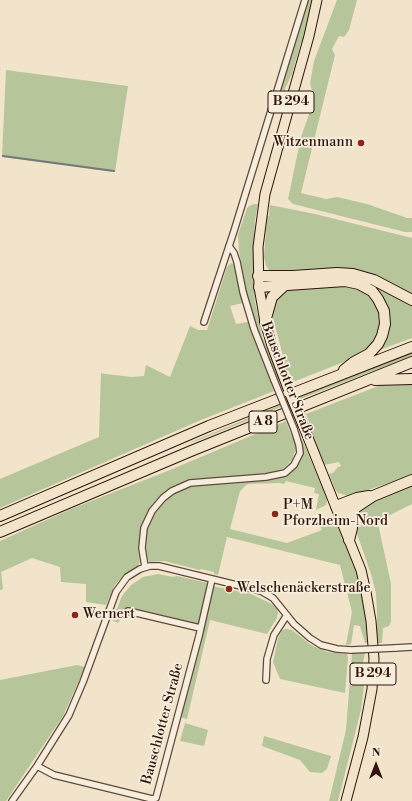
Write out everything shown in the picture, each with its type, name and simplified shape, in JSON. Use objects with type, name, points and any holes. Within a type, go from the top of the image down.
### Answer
[{"type":"highway","points":[[258,276],[293,276],[337,273],[353,274],[374,280],[412,300]]},
{"type":"highway","points":[[259,288],[346,281],[372,291],[384,311],[384,330],[380,340],[369,354],[354,362],[338,375]]},
{"type":"highway","points":[[265,322],[272,297],[285,286]]},
{"type":"highway","name":"A 8","points":[[0,516],[209,426],[412,347]]},
{"type":"highway","name":"A 8","points":[[0,532],[198,448],[412,362]]},
{"type":"highway","points":[[369,380],[385,381],[403,378],[412,379]]},
{"type":"highway","points":[[337,510],[355,508],[373,496],[412,480]]},
{"type":"highway","points":[[337,510],[357,498],[373,496]]},
{"type":"highway","points":[[349,540],[352,517],[355,508]]},
{"type":"main road","name":"B 294","points":[[317,0],[309,36],[265,194],[258,247],[258,276],[265,322],[298,427],[321,470],[349,540],[366,592],[372,626],[374,659],[372,689],[368,713],[346,801]]},
{"type":"main road","name":"B 294","points":[[309,36],[322,0]]},
{"type":"street","points":[[204,322],[305,0]]},
{"type":"street","name":"Bauschlotter Straße","points":[[145,567],[142,548],[144,528],[152,511],[163,498],[190,482],[266,478],[285,473],[294,464],[300,453],[298,427],[274,380],[254,329],[243,292],[234,253],[229,246]]},
{"type":"street","points":[[12,801],[37,766],[69,715],[116,592],[127,577],[135,571],[145,567],[159,566],[261,591],[273,598],[304,634],[315,642],[328,647],[351,650],[412,648]]},
{"type":"street","name":"Bauschlotter Straße","points":[[37,766],[54,775],[152,799],[156,798],[212,579]]},
{"type":"street","points":[[128,611],[200,628]]},
{"type":"street","points":[[266,680],[267,659],[274,635],[287,615]]},
{"type":"green space","points":[[307,0],[313,0],[304,41],[301,42],[292,74],[284,91],[280,89]]},
{"type":"green space","points":[[337,0],[357,0],[349,30],[344,37],[339,36],[332,49],[335,55],[301,193],[326,199],[337,197],[367,204],[407,218],[412,218],[412,232],[405,232],[293,204],[288,199],[301,137],[313,103],[314,96],[310,84],[314,61]]},
{"type":"green space","points":[[6,70],[128,86],[115,172],[2,157]]},
{"type":"green space","points":[[258,204],[255,220],[253,266],[255,301],[262,336],[279,379],[278,380],[259,338],[246,290],[239,251],[238,235],[247,208]]},
{"type":"green space","points":[[270,205],[315,214],[412,238],[412,297],[387,283],[270,271],[266,266],[264,257],[267,216],[269,216]]},
{"type":"green space","points":[[231,263],[234,264],[236,269],[243,303],[230,306],[236,324],[248,322],[274,391],[201,420],[0,508],[0,479],[99,437],[101,373],[132,377],[144,376],[146,365],[170,377],[190,326],[198,330],[207,330],[227,267]]},
{"type":"green space","points":[[362,279],[412,304],[412,338],[377,351],[387,327],[369,286],[267,283],[267,281],[270,280]]},
{"type":"green space","points":[[342,284],[367,292],[377,302],[382,322],[374,344],[359,356],[293,382],[289,371],[287,371],[273,318],[272,310],[274,302],[285,290]]},
{"type":"green space","points":[[412,353],[412,356],[300,399],[299,397]]},
{"type":"green space","points":[[412,382],[412,475],[353,495],[348,496],[338,493],[329,474],[333,473],[338,467],[341,466],[339,462],[324,465],[306,414],[381,385]]},
{"type":"green space","points":[[280,405],[281,407],[184,445]]},
{"type":"green space","points":[[286,421],[292,437],[294,436],[296,448],[292,460],[283,469],[269,473],[190,480],[171,487],[155,501],[141,526],[138,548],[140,562],[138,567],[126,573],[115,585],[106,605],[86,602],[86,584],[61,582],[60,567],[32,558],[1,572],[3,589],[0,590],[0,541],[71,509],[170,470]]},
{"type":"green space","points":[[302,439],[327,499],[326,505],[316,510],[319,494],[314,493],[315,488],[286,481],[284,484],[248,484],[240,491],[230,529],[287,543],[322,530],[319,524],[330,519],[332,522],[335,521],[338,524],[354,565],[363,594],[370,643],[365,643],[360,626],[354,625],[351,644],[346,645],[352,612],[340,565],[227,537],[218,575],[214,574],[214,572],[164,561],[149,562],[146,553],[147,531],[154,515],[164,502],[176,492],[190,486],[208,483],[274,479],[286,475],[294,469],[299,462],[303,448]]},
{"type":"green space","points":[[412,483],[412,504],[379,522],[391,584],[391,622],[389,626],[383,628],[382,643],[377,643],[376,594],[372,577],[354,525],[358,512],[366,504]]},
{"type":"green space","points":[[158,574],[173,577],[177,576],[208,583],[198,625],[128,608],[118,623],[112,620],[114,610],[117,609],[122,596],[131,585],[143,577]]},
{"type":"green space","points":[[212,586],[251,594],[270,603],[277,608],[277,618],[267,634],[210,620],[187,719],[180,717]]},
{"type":"green space","points":[[282,630],[292,630],[311,645],[327,652],[347,654],[348,658],[345,693],[280,679],[273,662],[278,639]]},
{"type":"green space","points":[[352,653],[365,653],[363,662],[366,670],[361,710],[338,801],[329,801],[346,730]]},
{"type":"green space","points":[[77,665],[85,667],[63,716],[6,801],[0,801],[0,680]]},
{"type":"green space","points":[[185,723],[208,730],[204,746],[180,741]]},
{"type":"green space","points":[[264,736],[331,756],[327,769],[322,773],[310,772],[300,760],[262,746]]},
{"type":"waterway","points":[[3,156],[114,171]]},
{"type":"place","name":"Witzenmann","points":[[361,143]]},
{"type":"place","name":"P+M Pforzheim-Nord","points":[[275,514]]},
{"type":"place","name":"Welschenäckerstraße","points":[[229,589]]},
{"type":"place","name":"Wernert","points":[[75,615]]}]
